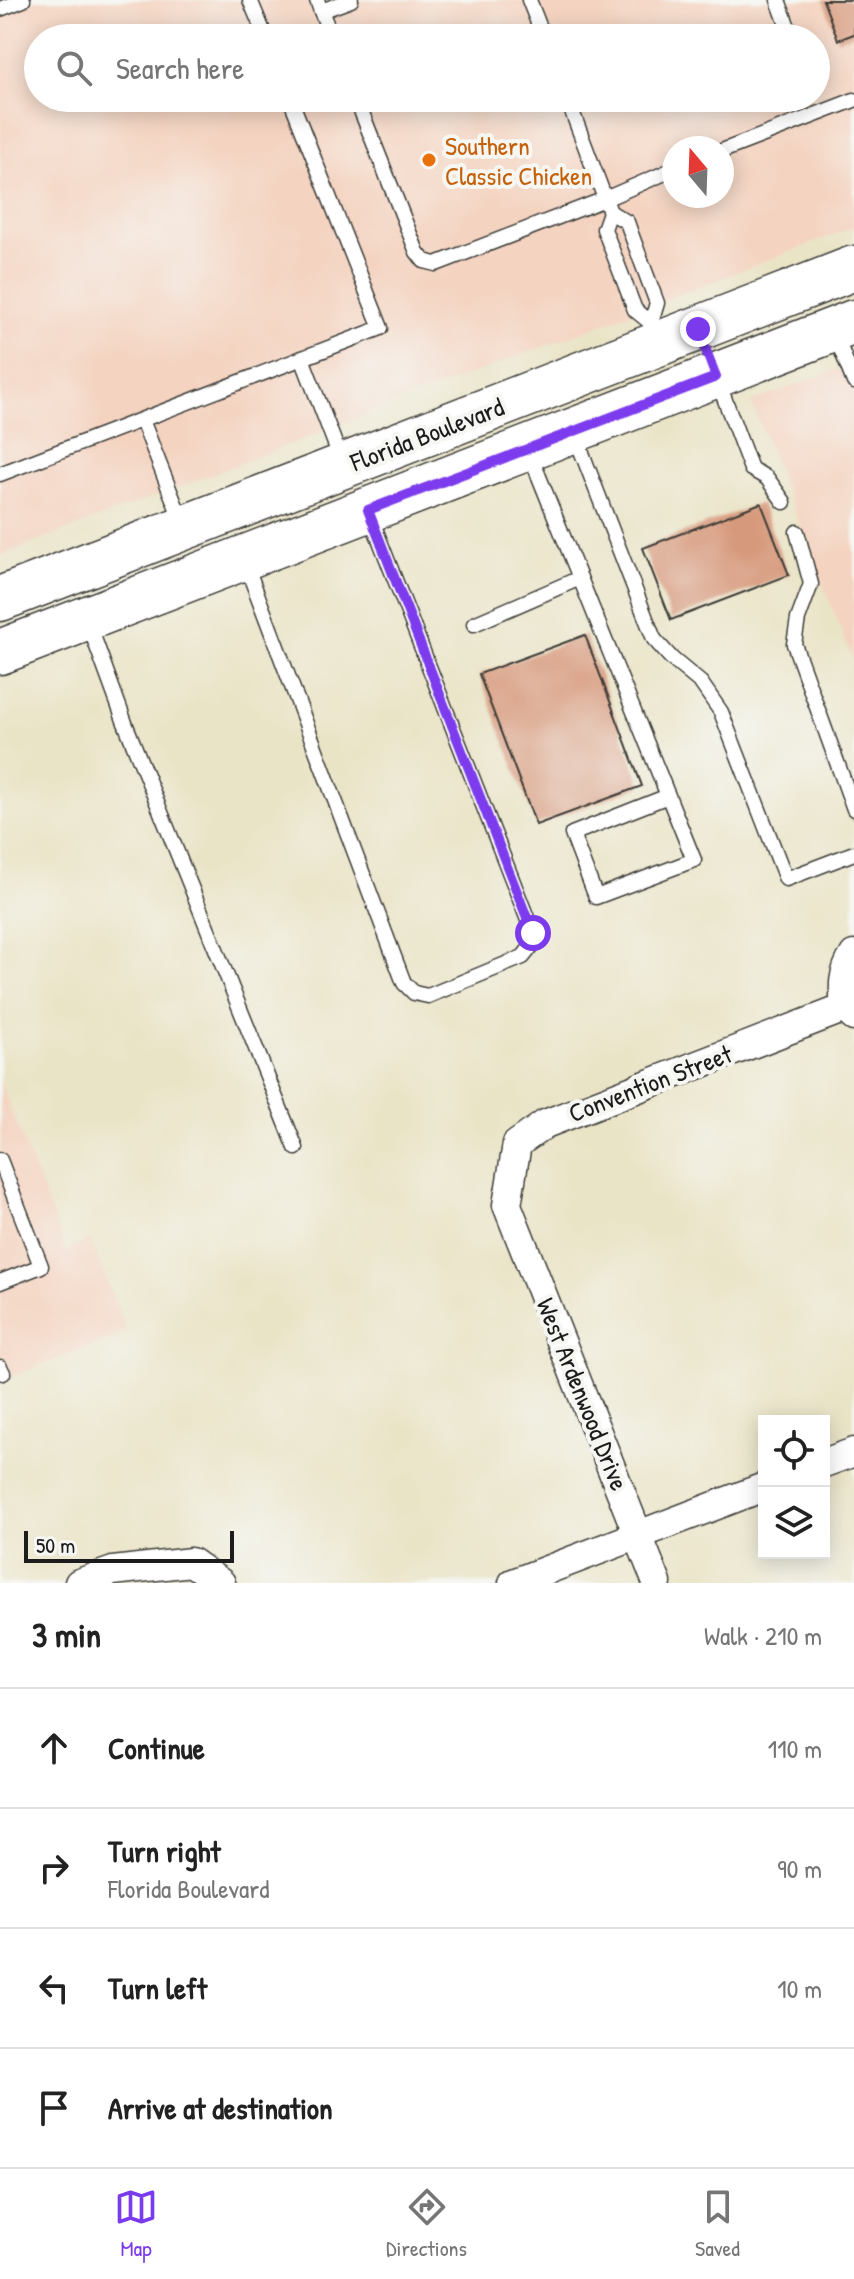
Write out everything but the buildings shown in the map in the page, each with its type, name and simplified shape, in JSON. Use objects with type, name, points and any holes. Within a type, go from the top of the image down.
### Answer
[{"type":"main road","name":"Florida Boulevard","points":[[0,599],[343,467],[669,332],[854,268]]},
{"type":"main road","name":"Florida Boulevard","points":[[0,652],[843,326]]},
{"type":"main road","points":[[669,332],[716,377]]},
{"type":"street","name":"Convention Street","points":[[507,1205],[517,1144],[545,1124],[850,1013],[844,972],[854,955]]},
{"type":"street","name":"West Ardenwood Drive","points":[[507,1205],[657,1583]]},
{"type":"street","points":[[830,1461],[854,1452]]},
{"type":"street","points":[[513,1583],[758,1489]]},
{"type":"street","points":[[79,1583],[113,1571],[191,1562],[221,1583]]},
{"type":"lane","points":[[0,9],[23,0]]},
{"type":"lane","points":[[250,0],[260,24]]},
{"type":"lane","points":[[319,6],[351,0]]},
{"type":"lane","points":[[529,0],[538,24]]},
{"type":"lane","points":[[778,0],[787,24]]},
{"type":"lane","points":[[830,109],[854,100]]},
{"type":"lane","points":[[0,474],[381,328],[296,112]]},
{"type":"lane","points":[[362,112],[417,252],[424,261],[436,264],[607,206],[662,176]]},
{"type":"lane","points":[[572,112],[607,206],[604,229],[635,310],[669,332]]},
{"type":"lane","points":[[734,146],[819,113]]},
{"type":"lane","points":[[607,206],[627,222],[669,332]]},
{"type":"lane","points":[[843,326],[854,382]]},
{"type":"lane","points":[[302,358],[343,467]]},
{"type":"lane","points":[[716,377],[751,469],[767,478],[784,502]]},
{"type":"lane","points":[[142,420],[184,528]]},
{"type":"lane","points":[[573,431],[654,639],[701,683],[721,712],[786,879],[854,853]]},
{"type":"lane","points":[[527,448],[694,860],[596,897],[572,834],[668,796]]},
{"type":"lane","points":[[243,558],[404,983],[414,993],[428,996],[523,957],[531,947],[533,933],[368,510]]},
{"type":"lane","points":[[797,532],[811,584],[798,619],[794,644],[854,809]]},
{"type":"lane","points":[[474,624],[580,578]]},
{"type":"lane","points":[[87,618],[125,723],[296,1148]]},
{"type":"lane","points":[[0,1160],[41,1266],[0,1282]]},
{"type":"shaded area","points":[[0,0],[854,0],[854,227],[0,556]]},
{"type":"shaded area","points":[[854,363],[854,663],[751,402]]},
{"type":"shaded area","points":[[0,1082],[66,1251],[90,1239],[127,1332],[0,1381]]},
{"type":"place","name":"Southern Classic Chicken","points":[[429,160]]},
{"type":"route","points":[[533,933],[368,510],[716,377],[698,329]]}]
